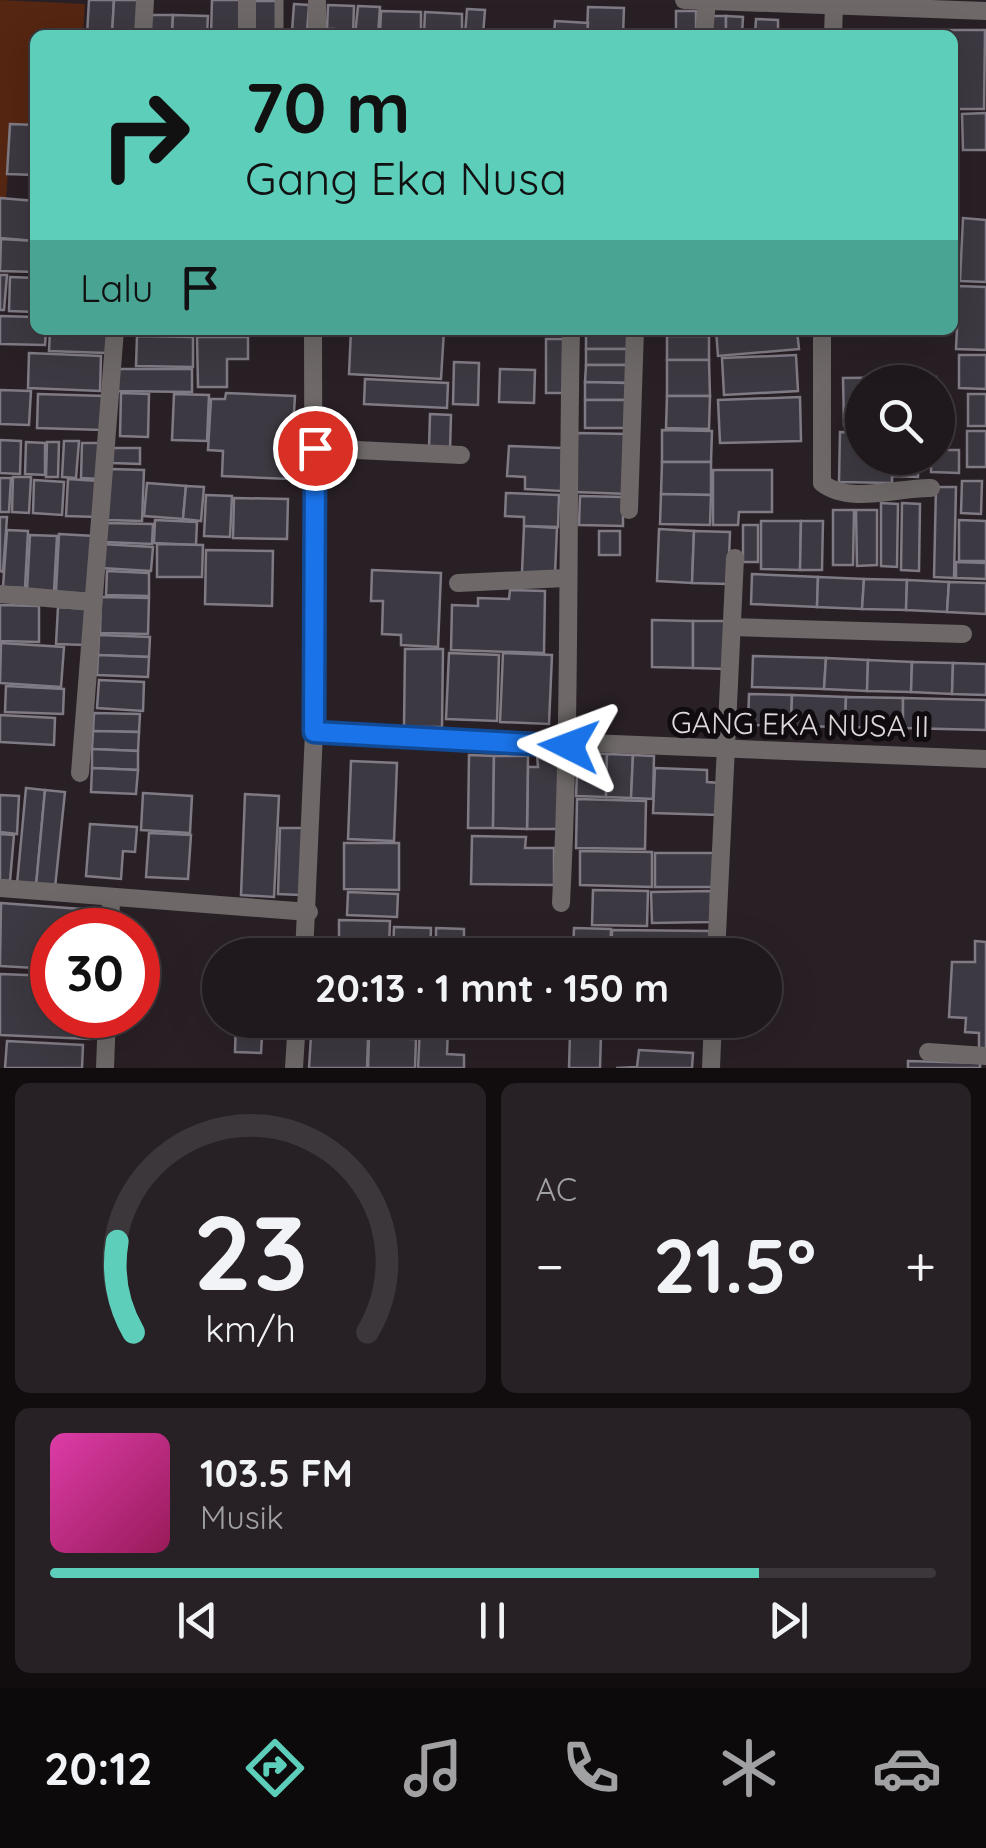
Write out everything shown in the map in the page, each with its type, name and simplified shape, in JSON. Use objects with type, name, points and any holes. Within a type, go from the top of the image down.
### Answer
[{"type":"street","points":[[143,30],[145,0]]},
{"type":"street","points":[[246,30],[247,0]]},
{"type":"street","points":[[316,30],[317,0]]},
{"type":"street","points":[[684,0],[834,6],[935,4],[986,10]]},
{"type":"street","points":[[704,30],[707,1]]},
{"type":"street","points":[[833,30],[834,6]]},
{"type":"street","points":[[80,773],[116,335]]},
{"type":"street","points":[[306,938],[314,732],[313,335]]},
{"type":"street","points":[[561,903],[569,746],[566,578],[571,335]]},
{"type":"street","points":[[629,510],[635,335]]},
{"type":"street","points":[[822,335],[822,483],[837,491],[931,488]]},
{"type":"street","points":[[315,448],[462,455]]},
{"type":"street","points":[[717,938],[735,558]]},
{"type":"street","points":[[458,583],[566,578]]},
{"type":"street","points":[[0,594],[92,602]]},
{"type":"street","points":[[732,628],[963,634]]},
{"type":"street","name":"GANG EKA NUSA II","points":[[314,732],[569,746],[986,760]]},
{"type":"street","points":[[0,888],[111,900],[309,912]]},
{"type":"street","points":[[111,900],[111,908]]},
{"type":"street","points":[[104,1068],[105,1038]]},
{"type":"street","points":[[294,1068],[296,1038]]},
{"type":"street","points":[[710,1068],[712,1038]]},
{"type":"street","points":[[928,1052],[986,1056]]},
{"type":"lane","points":[[278,30],[279,0]]},
{"type":"shaded area","points":[[0,0],[85,4],[83,30],[30,30],[30,132],[11,131],[0,280]]},
{"type":"building","points":[[89,0],[114,0],[112,30],[87,30]]},
{"type":"building","points":[[114,0],[140,0],[137,30],[112,30]]},
{"type":"building","points":[[212,0],[244,0],[243,30],[211,30]]},
{"type":"building","points":[[251,1],[278,1],[276,30],[250,30]]},
{"type":"building","points":[[294,4],[309,5],[307,30],[292,30]]},
{"type":"building","points":[[328,5],[354,6],[353,30],[327,29]]},
{"type":"building","points":[[358,6],[380,7],[378,30],[356,30]]},
{"type":"building","points":[[588,7],[624,8],[623,30],[587,30]]},
{"type":"building","points":[[467,9],[485,10],[483,30],[465,30]]},
{"type":"building","points":[[381,11],[421,12],[421,30],[380,30]]},
{"type":"building","points":[[676,11],[696,11],[696,30],[676,30]]},
{"type":"building","points":[[425,12],[462,14],[462,30],[424,30]]},
{"type":"building","points":[[145,15],[173,15],[172,30],[145,30]]},
{"type":"building","points":[[173,15],[208,16],[207,30],[172,30]]},
{"type":"building","points":[[706,16],[726,16],[726,30],[705,30]]},
{"type":"building","points":[[726,16],[743,17],[742,30],[726,30]]},
{"type":"building","points":[[756,19],[778,20],[778,30],[755,30]]},
{"type":"building","points":[[555,21],[588,23],[587,30],[554,30]]},
{"type":"building","points":[[958,30],[985,30],[984,109],[958,109]]},
{"type":"building","points":[[986,113],[986,150],[963,150],[962,114]]},
{"type":"building","points":[[10,124],[30,125],[30,175],[7,174]]},
{"type":"building","points":[[0,198],[30,201],[30,241],[0,238]]},
{"type":"building","points":[[963,218],[986,220],[986,282],[960,281]]},
{"type":"building","points":[[1,239],[30,241],[30,272],[0,271]]},
{"type":"building","points":[[0,275],[7,275],[4,310],[0,310]]},
{"type":"building","points":[[10,277],[30,278],[30,312],[9,311]]},
{"type":"building","points":[[959,286],[986,287],[986,350],[956,349]]},
{"type":"building","points":[[0,316],[30,317],[30,335],[46,335],[45,345],[0,344]]},
{"type":"building","points":[[50,335],[108,335],[106,353],[49,351]]},
{"type":"building","points":[[351,335],[444,335],[441,379],[349,374]]},
{"type":"building","points":[[586,335],[629,335],[628,349],[586,349]]},
{"type":"building","points":[[716,335],[798,335],[799,349],[718,356]]},
{"type":"building","points":[[137,336],[193,337],[193,367],[136,366]]},
{"type":"building","points":[[667,336],[709,336],[709,360],[667,360]]},
{"type":"building","points":[[197,337],[248,337],[248,359],[227,359],[227,387],[198,387]]},
{"type":"building","points":[[546,339],[564,339],[564,393],[546,393]]},
{"type":"building","points":[[586,349],[628,349],[629,365],[586,365]]},
{"type":"building","points":[[29,353],[101,356],[100,391],[28,388]]},
{"type":"building","points":[[796,355],[798,391],[724,395],[722,358]]},
{"type":"building","points":[[959,355],[986,355],[986,389],[959,388]]},
{"type":"building","points":[[667,360],[709,360],[710,396],[667,396]]},
{"type":"building","points":[[454,362],[479,363],[478,405],[453,404]]},
{"type":"building","points":[[586,365],[629,365],[628,383],[585,382]]},
{"type":"building","points":[[114,369],[192,369],[192,392],[114,391]]},
{"type":"building","points":[[500,369],[535,370],[534,403],[499,402]]},
{"type":"building","points":[[845,378],[845,425],[844,425]]},
{"type":"building","points":[[365,379],[448,383],[447,408],[364,404]]},
{"type":"building","points":[[585,382],[628,383],[628,400],[585,400]]},
{"type":"building","points":[[0,390],[31,391],[29,425],[0,424]]},
{"type":"building","points":[[121,393],[149,394],[148,437],[120,436]]},
{"type":"building","points":[[226,393],[295,396],[290,479],[222,476],[223,451],[208,450],[211,399],[225,399]]},
{"type":"building","points":[[38,394],[105,396],[103,430],[37,428]]},
{"type":"building","points":[[174,394],[209,395],[207,441],[172,440]]},
{"type":"building","points":[[968,394],[986,394],[986,426],[968,426]]},
{"type":"building","points":[[667,396],[710,396],[709,429],[666,428]]},
{"type":"building","points":[[800,397],[801,441],[720,443],[718,400]]},
{"type":"building","points":[[585,400],[628,400],[627,428],[585,428]]},
{"type":"building","points":[[430,414],[451,415],[450,450],[429,449]]},
{"type":"building","points":[[662,430],[712,431],[711,462],[662,462]]},
{"type":"building","points":[[967,431],[986,431],[986,467],[967,467]]},
{"type":"building","points":[[840,432],[845,432],[845,475],[918,475],[892,476],[892,483],[839,482]]},
{"type":"building","points":[[577,433],[630,434],[628,494],[575,492]]},
{"type":"building","points":[[0,440],[21,441],[20,474],[0,473]]},
{"type":"building","points":[[64,441],[79,441],[76,478],[62,477]]},
{"type":"building","points":[[26,442],[45,443],[45,475],[25,474]]},
{"type":"building","points":[[47,442],[59,442],[58,477],[46,477]]},
{"type":"building","points":[[82,443],[102,443],[101,479],[81,478]]},
{"type":"building","points":[[509,446],[562,448],[561,491],[525,489],[525,477],[507,476]]},
{"type":"building","points":[[113,448],[140,448],[140,464],[112,463]]},
{"type":"building","points":[[955,450],[959,450],[959,473],[955,473]]},
{"type":"building","points":[[662,462],[711,462],[711,495],[661,494]]},
{"type":"building","points":[[110,469],[144,470],[142,521],[107,520]]},
{"type":"building","points":[[713,470],[772,470],[772,512],[739,512],[738,525],[713,525]]},
{"type":"building","points":[[13,477],[31,477],[29,513],[12,512]]},
{"type":"building","points":[[0,478],[11,478],[9,512],[0,512]]},
{"type":"building","points":[[68,479],[99,481],[97,517],[66,516]]},
{"type":"building","points":[[34,480],[64,482],[62,515],[33,513]]},
{"type":"building","points":[[962,481],[982,481],[981,514],[961,513]]},
{"type":"building","points":[[147,483],[186,486],[183,519],[144,516]]},
{"type":"building","points":[[186,486],[204,487],[201,521],[183,519]]},
{"type":"building","points":[[936,487],[956,487],[954,578],[934,577]]},
{"type":"building","points":[[506,493],[559,495],[558,527],[524,526],[524,517],[505,516]]},
{"type":"building","points":[[661,494],[711,495],[710,525],[660,524]]},
{"type":"building","points":[[206,495],[232,496],[230,537],[204,536]]},
{"type":"building","points":[[580,496],[623,497],[623,526],[579,525]]},
{"type":"building","points":[[234,498],[288,499],[287,539],[233,538]]},
{"type":"building","points":[[881,503],[898,504],[897,567],[881,566]]},
{"type":"building","points":[[902,503],[920,504],[919,571],[901,570]]},
{"type":"building","points":[[833,510],[854,510],[853,565],[833,565]]},
{"type":"building","points":[[856,510],[877,510],[877,565],[857,566]]},
{"type":"building","points":[[0,517],[7,517],[3,572],[0,571]]},
{"type":"building","points":[[155,520],[197,522],[196,545],[154,543]]},
{"type":"building","points":[[959,520],[986,521],[986,561],[959,561]]},
{"type":"building","points":[[761,521],[801,521],[800,570],[761,569]]},
{"type":"building","points":[[801,521],[823,521],[822,570],[800,570]]},
{"type":"building","points":[[105,523],[153,524],[152,544],[104,542]]},
{"type":"building","points":[[743,525],[758,525],[758,562],[743,562]]},
{"type":"building","points":[[524,526],[557,528],[555,574],[522,572]]},
{"type":"building","points":[[659,529],[694,531],[692,583],[657,581]]},
{"type":"building","points":[[7,530],[28,531],[25,588],[3,587]]},
{"type":"building","points":[[599,531],[620,531],[620,555],[599,555]]},
{"type":"building","points":[[694,531],[730,532],[728,584],[692,583]]},
{"type":"building","points":[[59,534],[94,536],[91,594],[56,592]]},
{"type":"building","points":[[30,535],[57,536],[54,592],[27,591]]},
{"type":"building","points":[[102,544],[153,547],[151,571],[101,568]]},
{"type":"building","points":[[157,544],[203,545],[202,577],[157,577]]},
{"type":"building","points":[[206,550],[273,551],[272,606],[205,604]]},
{"type":"building","points":[[956,562],[986,563],[986,579],[956,578]]},
{"type":"building","points":[[372,570],[441,573],[438,647],[401,645],[401,635],[382,634],[383,601],[371,601]]},
{"type":"building","points":[[107,571],[149,573],[149,596],[106,595]]},
{"type":"building","points":[[752,574],[818,577],[817,607],[751,604]]},
{"type":"building","points":[[818,577],[864,579],[862,609],[817,607]]},
{"type":"building","points":[[864,579],[907,580],[906,610],[862,609]]},
{"type":"building","points":[[907,580],[949,582],[947,612],[906,610]]},
{"type":"building","points":[[949,582],[986,583],[986,614],[947,612]]},
{"type":"building","points":[[510,590],[545,591],[544,653],[451,650],[452,605],[478,606],[478,598],[509,599]]},
{"type":"building","points":[[101,597],[149,598],[148,634],[100,633]]},
{"type":"building","points":[[0,605],[39,606],[39,642],[0,641]]},
{"type":"building","points":[[58,607],[89,609],[86,645],[56,644]]},
{"type":"building","points":[[652,620],[693,621],[693,668],[652,667]]},
{"type":"building","points":[[693,621],[727,621],[726,669],[693,668]]},
{"type":"building","points":[[99,635],[150,637],[149,657],[98,655]]},
{"type":"building","points":[[1,643],[64,647],[61,687],[0,683]]},
{"type":"building","points":[[405,649],[443,649],[442,727],[404,727]]},
{"type":"building","points":[[449,653],[499,655],[497,721],[446,719]]},
{"type":"building","points":[[503,653],[552,655],[549,724],[500,722]]},
{"type":"building","points":[[98,655],[149,657],[148,677],[97,675]]},
{"type":"building","points":[[753,656],[826,658],[824,689],[752,687]]},
{"type":"building","points":[[826,658],[868,660],[867,691],[824,689]]},
{"type":"building","points":[[868,660],[912,662],[911,692],[867,691]]},
{"type":"building","points":[[912,662],[953,663],[952,694],[911,692]]},
{"type":"building","points":[[953,663],[986,664],[986,695],[952,694]]},
{"type":"building","points":[[99,680],[144,682],[143,711],[97,708]]},
{"type":"building","points":[[6,686],[64,689],[63,714],[5,712]]},
{"type":"building","points":[[749,694],[792,695],[791,726],[748,725]]},
{"type":"building","points":[[792,695],[846,697],[845,727],[791,726]]},
{"type":"building","points":[[846,697],[903,698],[903,728],[845,727]]},
{"type":"building","points":[[903,698],[986,700],[986,730],[903,728]]},
{"type":"building","points":[[94,713],[140,714],[139,732],[93,731]]},
{"type":"building","points":[[0,715],[55,718],[54,745],[0,742]]},
{"type":"building","points":[[93,731],[139,732],[138,751],[92,749]]},
{"type":"building","points":[[92,749],[138,751],[138,770],[92,768]]},
{"type":"building","points":[[578,753],[607,754],[606,797],[576,796]]},
{"type":"building","points":[[607,754],[633,755],[631,798],[606,797]]},
{"type":"building","points":[[469,755],[494,756],[493,828],[468,828]]},
{"type":"building","points":[[537,755],[563,756],[562,829],[527,829],[528,767],[538,767]]},
{"type":"building","points":[[633,755],[654,756],[653,799],[631,798]]},
{"type":"building","points":[[494,756],[528,756],[527,829],[493,828]]},
{"type":"building","points":[[351,761],[397,763],[394,841],[348,839]]},
{"type":"building","points":[[92,768],[138,770],[136,794],[91,792]]},
{"type":"building","points":[[655,768],[707,770],[707,782],[720,783],[719,815],[653,813]]},
{"type":"building","points":[[26,788],[45,790],[36,886],[17,884]]},
{"type":"building","points":[[45,790],[65,792],[55,888],[36,886]]},
{"type":"building","points":[[143,793],[192,796],[190,833],[141,830]]},
{"type":"building","points":[[245,794],[279,796],[274,897],[241,895]]},
{"type":"building","points":[[0,795],[19,796],[17,834],[0,832]]},
{"type":"building","points":[[577,799],[646,801],[645,849],[576,848]]},
{"type":"building","points":[[90,824],[137,827],[135,852],[123,851],[121,879],[86,876]]},
{"type":"building","points":[[280,828],[303,828],[300,895],[278,894]]},
{"type":"building","points":[[149,833],[191,835],[188,879],[146,877]]},
{"type":"building","points":[[0,834],[14,835],[10,881],[0,880]]},
{"type":"building","points":[[472,836],[526,837],[525,848],[554,848],[554,885],[471,884]]},
{"type":"building","points":[[344,843],[399,843],[399,890],[344,889]]},
{"type":"building","points":[[580,851],[652,852],[652,887],[580,885]]},
{"type":"building","points":[[655,853],[719,853],[719,887],[655,887]]},
{"type":"building","points":[[593,890],[648,891],[647,926],[592,925]]},
{"type":"building","points":[[711,891],[711,922],[652,923],[651,892]]},
{"type":"building","points":[[348,892],[398,894],[397,917],[347,915]]},
{"type":"building","points":[[1,903],[67,908],[30,908],[30,968],[0,966]]},
{"type":"building","points":[[339,920],[390,921],[389,938],[339,938]]},
{"type":"building","points":[[394,927],[431,928],[431,938],[394,938]]},
{"type":"building","points":[[436,928],[464,929],[464,938],[436,938]]},
{"type":"building","points":[[574,928],[611,929],[611,938],[574,938]]},
{"type":"building","points":[[612,930],[712,931],[712,938],[612,938]]},
{"type":"building","points":[[975,941],[986,942],[986,1052],[979,1052],[979,1033],[965,1032],[966,1018],[949,1017],[952,962],[975,962]]},
{"type":"building","points":[[0,974],[30,975],[30,1036],[0,1035]]},
{"type":"building","points":[[235,1038],[262,1038],[261,1053],[235,1052]]},
{"type":"building","points":[[311,1038],[368,1039],[367,1068],[309,1068]]},
{"type":"building","points":[[369,1038],[416,1039],[415,1068],[368,1068]]},
{"type":"building","points":[[419,1038],[448,1038],[447,1054],[464,1055],[464,1068],[418,1068]]},
{"type":"building","points":[[570,1038],[601,1038],[600,1068],[569,1068]]},
{"type":"building","points":[[7,1041],[83,1045],[82,1068],[5,1068]]},
{"type":"building","points":[[639,1050],[693,1053],[692,1068],[616,1068],[637,1067]]},
{"type":"building","points":[[908,1061],[980,1063],[980,1068],[908,1068]]},
{"type":"route","points":[[315,448],[314,732],[569,746]]}]
